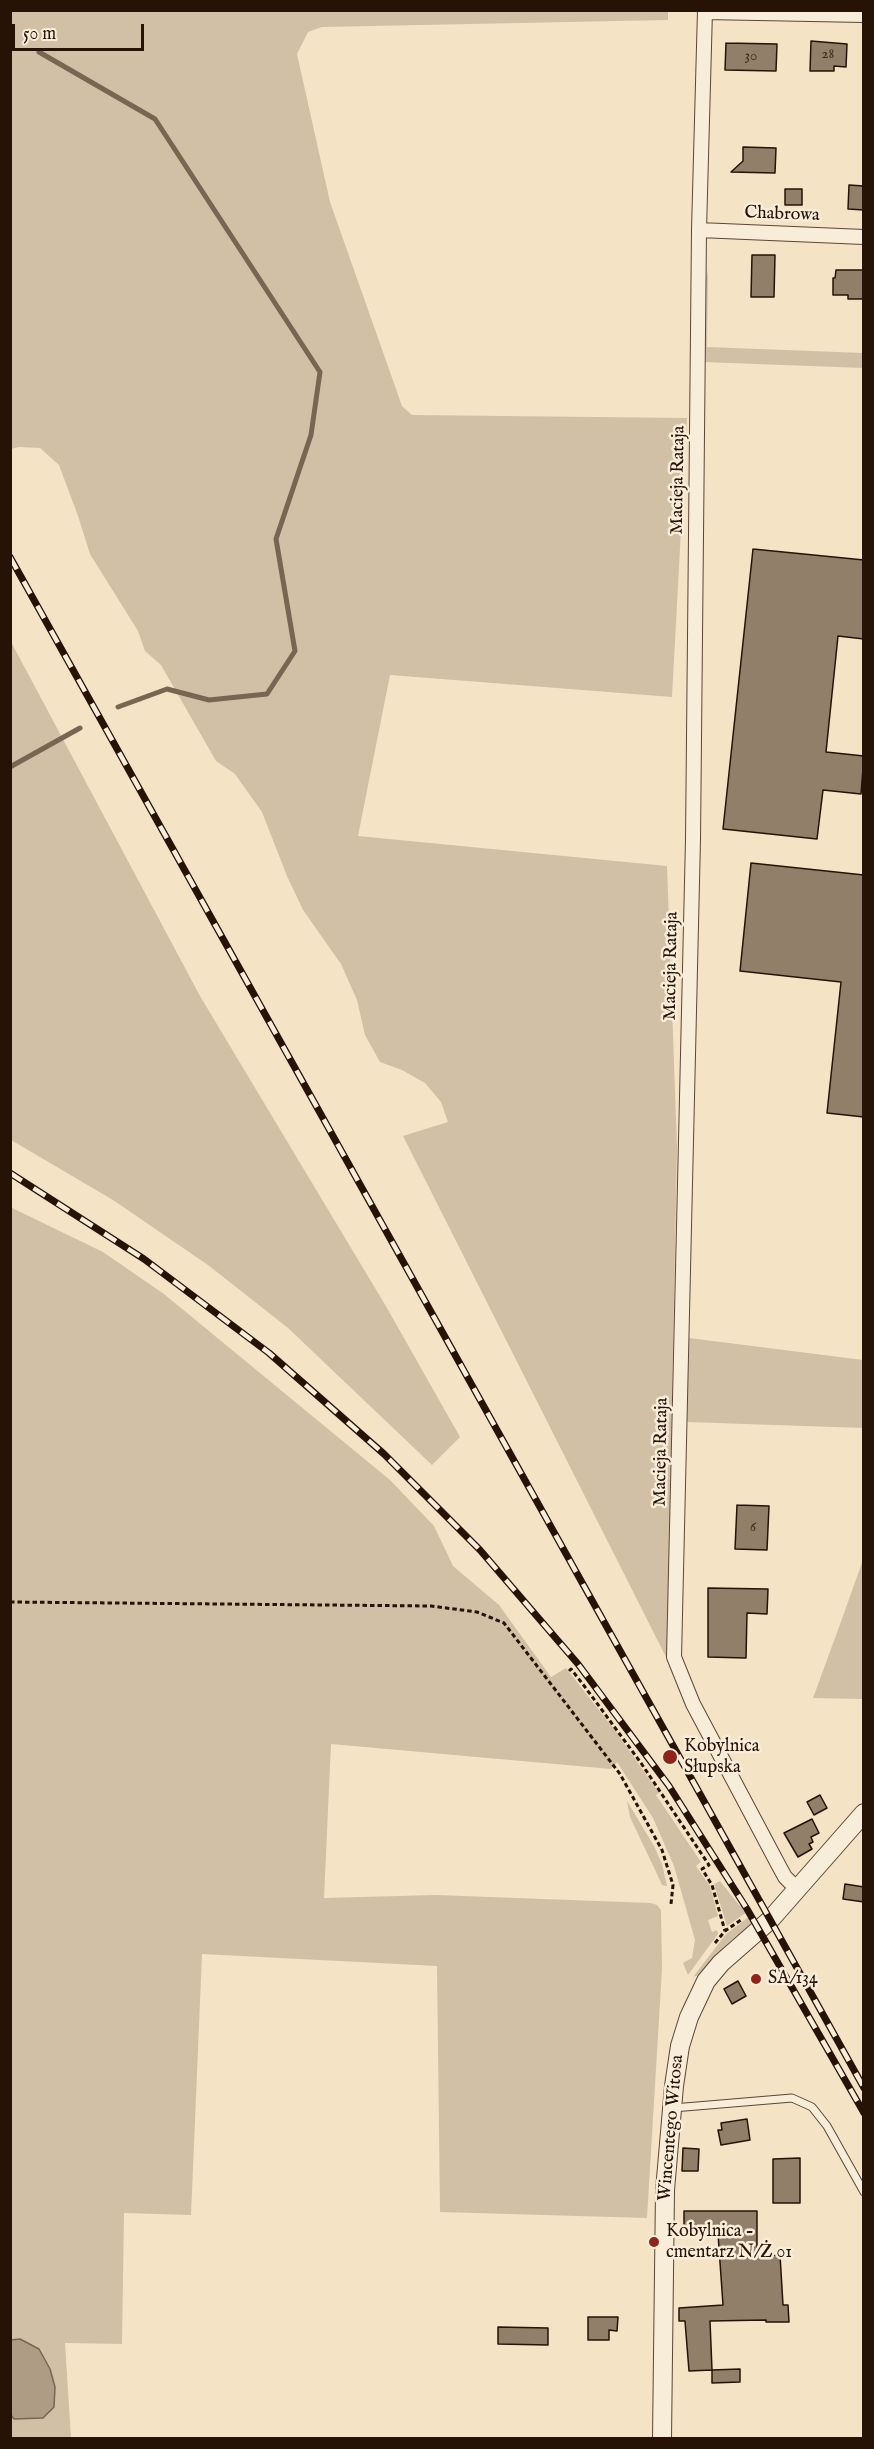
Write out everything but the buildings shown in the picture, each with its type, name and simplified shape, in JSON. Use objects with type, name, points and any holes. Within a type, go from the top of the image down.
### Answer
[{"type":"street","points":[[705,11],[864,15]]},
{"type":"street","name":"Macieja Rataja","points":[[705,11],[699,230],[693,839],[674,1657],[693,1704],[763,1836],[785,1877],[798,1890]]},
{"type":"street","name":"Chabrowa","points":[[699,230],[864,237]]},
{"type":"street","name":"Wincentego Witosa","points":[[662,2439],[664,2240],[671,2108],[680,2046],[689,2017],[703,1987],[730,1954],[770,1920],[864,1813]]},
{"type":"lane","points":[[671,2108],[792,2098],[812,2108],[827,2126],[864,2192]]},
{"type":"path","points":[[10,1602],[431,1606],[477,1612],[504,1623],[620,1774],[662,1850],[673,1885],[670,1904]]},
{"type":"path","points":[[569,1671],[571,1669],[641,1763],[709,1865],[702,1869],[712,1885],[725,1930]]},
{"type":"shaded area","points":[[11,10],[668,11],[668,20],[322,27],[308,32],[297,54],[330,202],[402,406],[412,415],[687,418],[672,697],[390,675],[358,836],[667,866],[677,1147],[667,1659],[403,1136],[448,1122],[441,1102],[425,1083],[402,1070],[380,1062],[365,1035],[357,1000],[341,964],[303,910],[262,812],[235,774],[216,761],[161,665],[145,651],[138,631],[90,554],[59,465],[40,448],[11,449]]},
{"type":"shaded area","points":[[708,270],[707,347],[863,353],[863,368],[703,362],[702,297]]},
{"type":"shaded area","points":[[10,640],[200,996],[387,1308],[460,1437],[432,1465],[288,1328],[208,1265],[113,1200],[11,1140]]},
{"type":"shaded area","points":[[10,1207],[103,1252],[164,1294],[390,1480],[434,1526],[453,1566],[499,1605],[551,1677],[566,1668],[617,1733],[659,1793],[656,1795],[701,1862],[696,1866],[710,1886],[718,1916],[708,1920],[712,1932],[717,1930],[718,1934],[688,1975],[683,1963],[692,1958],[695,1940],[674,1866],[653,1818],[617,1762],[611,1769],[331,1744],[324,1898],[436,1895],[651,1903],[657,1905],[661,1910],[662,1969],[647,2218],[440,2212],[437,1966],[202,1954],[191,2215],[124,2213],[122,2344],[65,2343],[71,2438],[11,2438]]},
{"type":"shaded area","points":[[689,1338],[863,1360],[863,1428],[687,1422]]},
{"type":"shaded area","points":[[863,1560],[863,1699],[813,1698],[839,1627]]},
{"type":"shaded area","points":[[627,1801],[654,1846],[662,1864],[667,1886],[662,1885],[630,1817]]},
{"type":"shaded area","points":[[720,1881],[747,1912],[727,1926],[714,1884]]},
{"type":"shaded area","points":[[750,1916],[753,1922],[727,1944],[701,1974],[693,1977],[726,1934]]},
{"type":"shaded area","points":[[20,2339],[39,2349],[50,2369],[55,2387],[54,2407],[43,2418],[14,2419],[11,2415],[11,2340]]},
{"type":"waterway","points":[[39,52],[155,119],[320,372],[311,435],[276,539],[295,651],[267,694],[209,700],[167,689],[118,707]]},
{"type":"waterway","points":[[10,767],[80,728]]},
{"type":"railway","points":[[10,557],[864,2088]]},
{"type":"railway","points":[[10,1173],[144,1259],[269,1353],[384,1454],[480,1550],[578,1664],[669,1786],[747,1909],[864,2113]]},
{"type":"place","name":"Kobylnica Słupska","points":[[670,1757]]},
{"type":"place","name":"SA/134","points":[[756,1979]]},
{"type":"place","name":"Kobylnica - cmentarz N/Ż 01","points":[[654,2242]]}]
